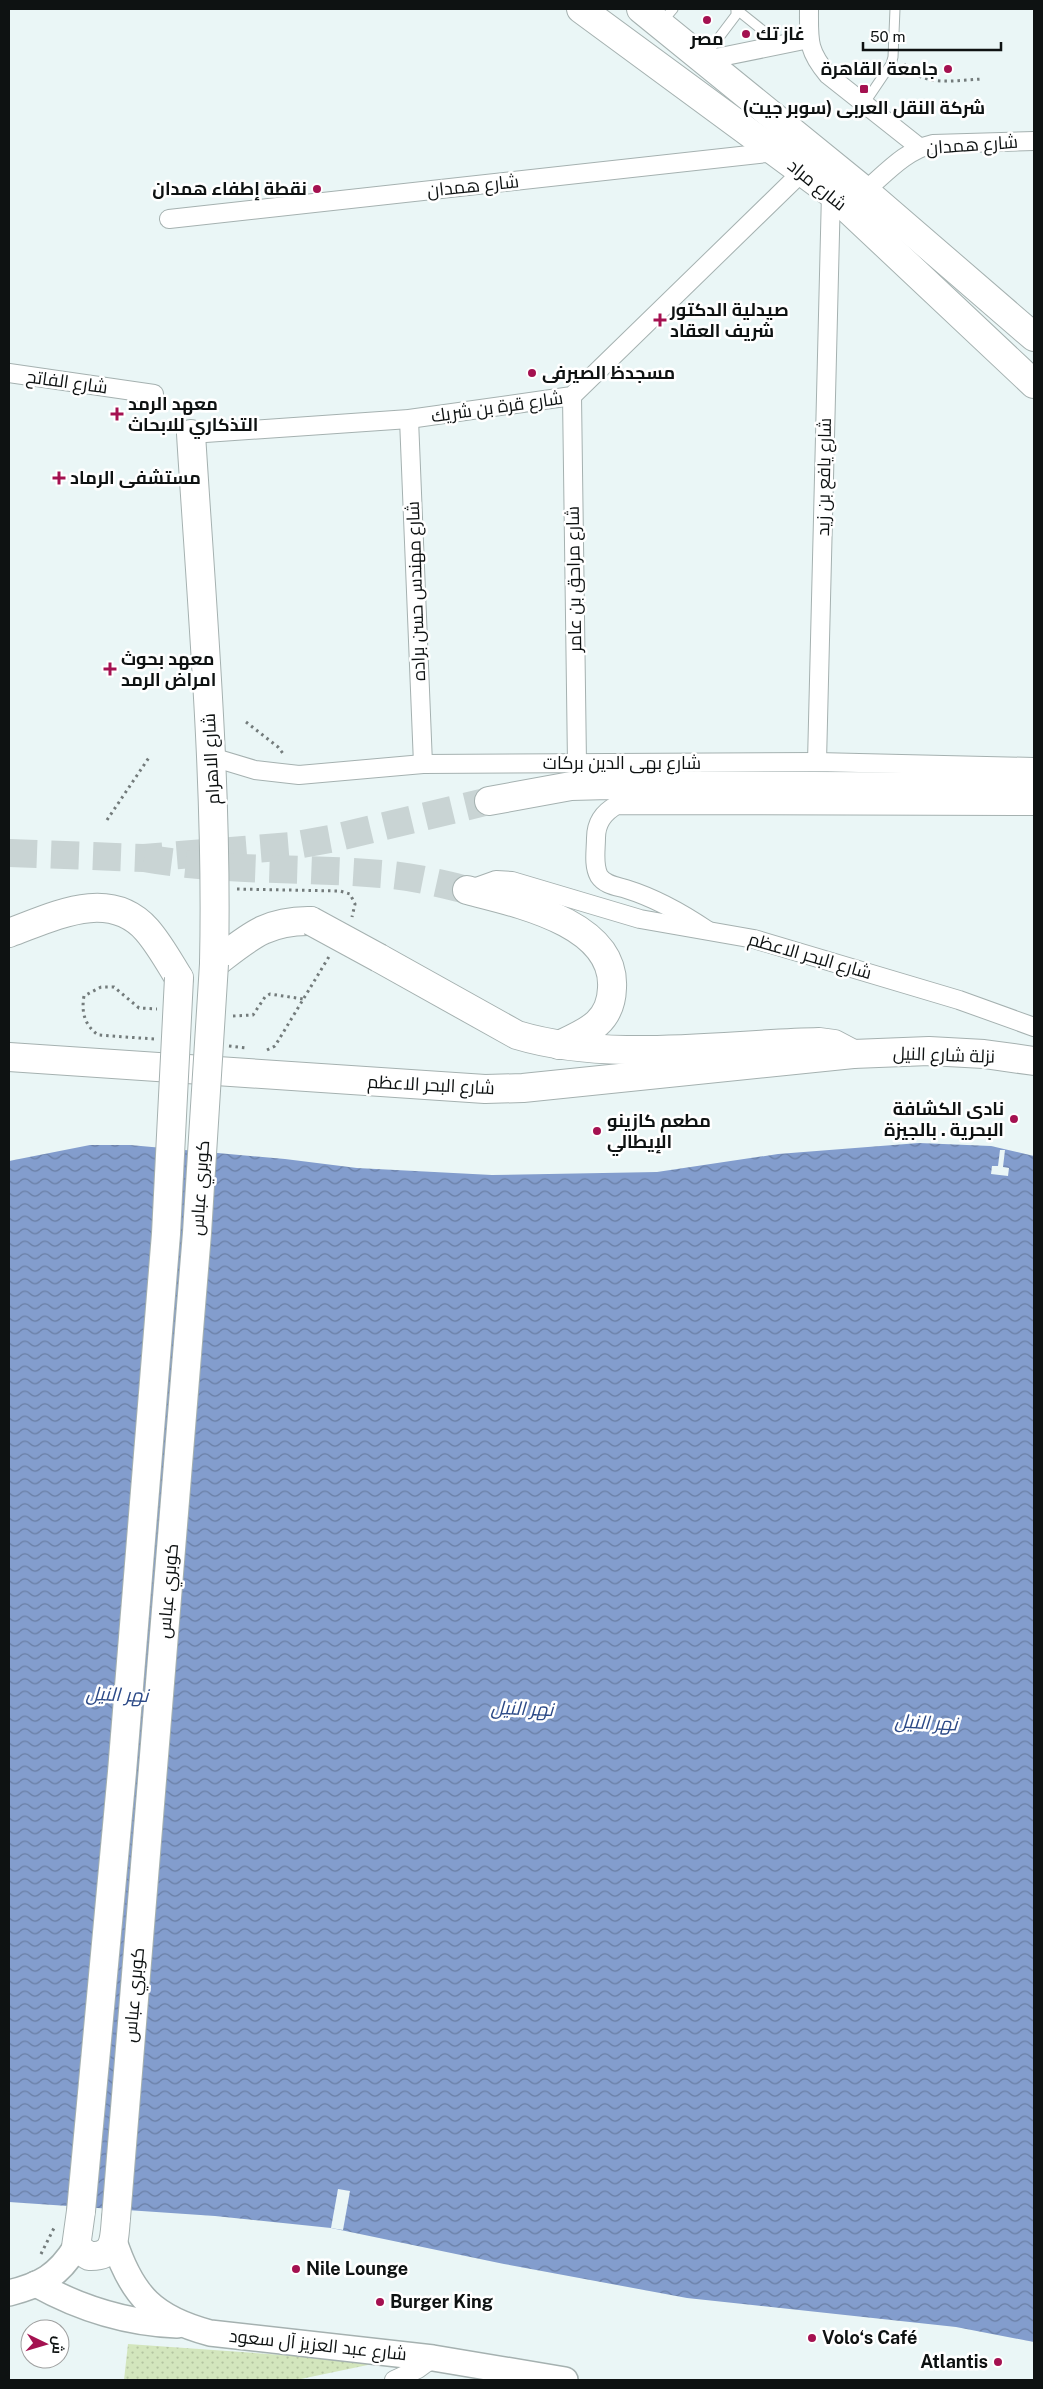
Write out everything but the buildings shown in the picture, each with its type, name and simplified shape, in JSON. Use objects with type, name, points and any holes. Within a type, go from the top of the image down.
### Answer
[{"type":"main road","name":"شارع مراد","points":[[581,9],[831,193],[1034,384]]},
{"type":"main road","points":[[611,9],[643,54]]},
{"type":"main road","name":"شارع مراد","points":[[658,14],[705,59],[866,191],[1034,337]]},
{"type":"main road","name":"شارع الاهرام","points":[[191,434],[212,757],[216,889],[214,964]]},
{"type":"main road","name":"شارع بهى الدين بركات","points":[[489,800],[571,786],[609,785],[994,777],[1034,787]]},
{"type":"main road","points":[[467,890],[510,901],[554,917],[583,932],[604,953],[613,974],[612,998],[605,1016],[586,1032],[559,1045]]},
{"type":"main road","name":"كوبري عباس","points":[[9,934],[50,918],[92,907],[112,908],[131,916],[146,929],[179,978],[166,1234],[118,1820],[76,2247]]},
{"type":"main road","points":[[214,964],[247,939],[269,926],[291,920],[312,921],[517,1035],[540,1042],[639,1051],[819,1042],[834,1044],[853,1054]]},
{"type":"main road","name":"كوبري عباس","points":[[115,2230],[196,1242],[214,964]]},
{"type":"main road","name":"نزلة شارع النيل","points":[[853,1054],[929,1051],[984,1054],[1034,1061]]},
{"type":"main road","name":"شارع البحر الاعظم","points":[[9,1057],[485,1089],[523,1088],[853,1054]]},
{"type":"main road","points":[[9,2293],[53,2276],[65,2265],[76,2247],[89,2256],[104,2254],[115,2230]]},
{"type":"main road","name":"شارع عبد العزيز آل سعود","points":[[115,2230],[122,2267],[137,2291],[157,2312],[182,2326],[210,2333],[433,2358],[565,2380]]},
{"type":"main road","points":[[36,2284],[71,2302],[107,2315],[149,2323],[182,2326]]},
{"type":"street","points":[[809,9],[809,39],[812,52],[818,63],[828,75],[919,147]]},
{"type":"street","points":[[705,59],[809,39]]},
{"type":"street","name":"شارع همدان","points":[[866,191],[907,155],[919,147],[933,144],[1034,141]]},
{"type":"street","name":"شارع همدان","points":[[170,219],[776,152]]},
{"type":"street","name":"شارع قرة بن شريك","points":[[191,434],[409,419],[572,396],[802,172]]},
{"type":"street","name":"شارع يافع بن زيد","points":[[817,762],[831,193]]},
{"type":"street","name":"شارع الفاتح","points":[[9,373],[154,394]]},
{"type":"street","name":"شارع مراحق بن عامر","points":[[572,396],[576,762]]},
{"type":"street","name":"شارع مهندس حسن براده","points":[[409,419],[423,764]]},
{"type":"street","name":"شارع بهى الدين بركات","points":[[212,757],[255,770],[300,775],[423,764],[817,762],[994,777],[1034,766]]},
{"type":"street","points":[[707,930],[661,903],[611,885],[599,876],[595,862],[596,834],[602,818],[611,808],[617,805],[1034,806]]},
{"type":"street","name":"شارع البحر الاعظم","points":[[467,890],[496,880],[512,881],[640,919],[707,930],[773,944],[959,1000],[1034,1027]]},
{"type":"street","points":[[394,2380],[418,2369],[433,2358]]},
{"type":"lane","points":[[736,9],[781,45]]},
{"type":"lane","points":[[705,59],[736,15],[736,9]]},
{"type":"lane","points":[[864,104],[888,71],[894,49],[895,9]]},
{"type":"path","points":[[894,49],[909,70],[920,78],[932,80],[983,79]]},
{"type":"path","points":[[246,722],[278,747]]},
{"type":"path","points":[[107,820],[150,756]]},
{"type":"path","points":[[216,889],[340,891],[350,894],[355,904],[354,914],[349,923]]},
{"type":"path","points":[[265,1050],[271,1050],[275,1046],[334,948]]},
{"type":"path","points":[[139,1008],[114,986],[101,987],[84,996],[82,1007],[85,1020],[98,1035],[160,1039]]},
{"type":"path","points":[[236,1016],[253,1015],[261,1002],[270,994],[304,999]]},
{"type":"path","points":[[226,1046],[255,1049]]},
{"type":"path","points":[[38,2258],[50,2239],[55,2225]]},
{"type":"green space","points":[[128,2344],[382,2362],[296,2380],[124,2380]]},
{"type":"water","name":"نهر النيل","points":[[919,1143],[991,1146],[1034,1156],[1034,2342],[956,2327],[687,2298],[504,2264],[331,2228],[215,2216],[9,2202],[9,1161],[90,1145],[130,1145],[285,1159],[357,1168],[492,1175],[657,1172],[778,1154]]},
{"type":"pier","points":[[1000,1150],[1005,1150],[1003,1167],[1009,1168],[1008,1176],[991,1174],[992,1166],[998,1166]]},
{"type":"pier","points":[[338,2189],[350,2191],[343,2230],[331,2228]]},
{"type":"tunnel","points":[[9,853],[144,858],[291,846],[335,838],[489,801]]},
{"type":"tunnel","points":[[144,858],[232,867],[392,875],[467,890]]},
{"type":"place","name":"مصر","points":[[707,20]]},
{"type":"place","name":"غاز تك","points":[[746,34]]},
{"type":"place","name":"جامعة القاهرة","points":[[948,69]]},
{"type":"place","name":"شركة النقل العربى (سوبر جيت)","points":[[864,89]]},
{"type":"place","name":"نقطة إطفاء همدان","points":[[317,189]]},
{"type":"place","name":"صيدلية الدكتور شريف العقاد","points":[[660,320]]},
{"type":"place","name":"مسجدظ الصيرفى","points":[[532,373]]},
{"type":"place","name":"معهد الرمد التذكاري للابحاث","points":[[117,414]]},
{"type":"place","name":"مستشفى الرماد","points":[[59,478]]},
{"type":"place","name":"معهد بحوث امراض الرمد","points":[[110,669]]},
{"type":"place","name":"نادى الكشافة البحرية . بالجيزة","points":[[1014,1119]]},
{"type":"place","name":"مطعم كازينو الإيطالي","points":[[597,1131]]},
{"type":"place","name":"Nile Lounge","points":[[296,2269]]},
{"type":"place","name":"Burger King","points":[[380,2302]]},
{"type":"place","name":"Volo‘s Café","points":[[812,2338]]},
{"type":"place","name":"Atlantis","points":[[998,2362]]}]
